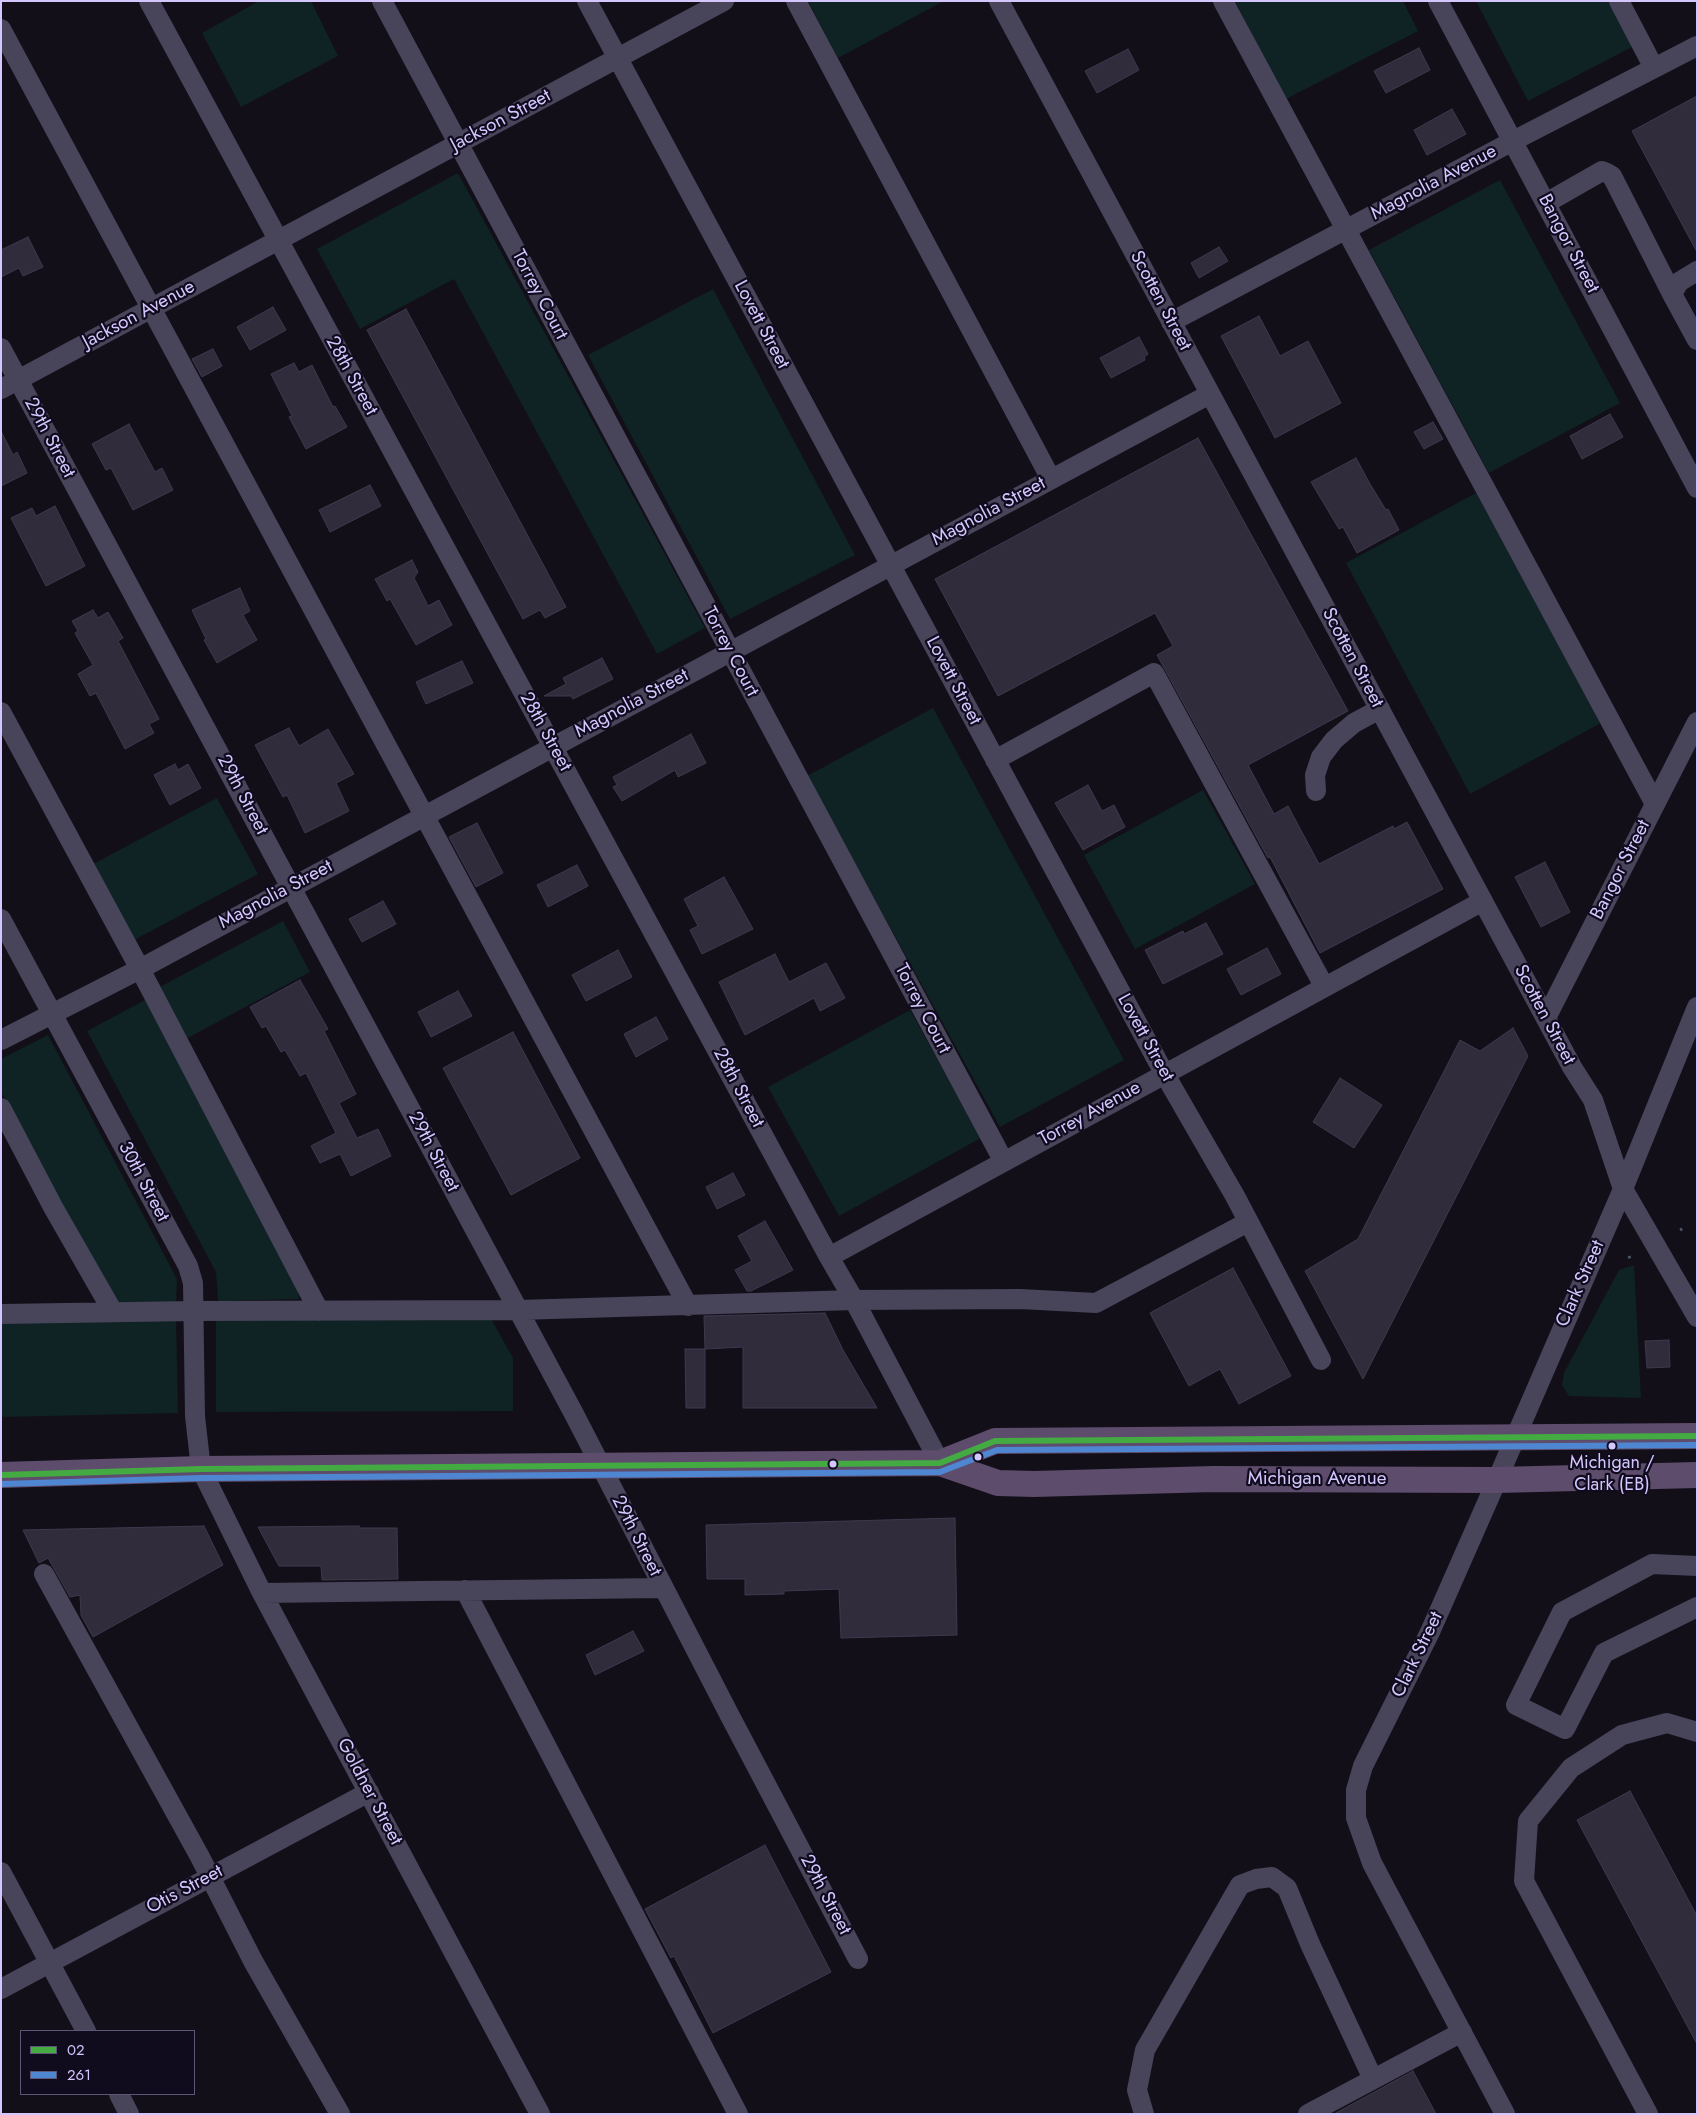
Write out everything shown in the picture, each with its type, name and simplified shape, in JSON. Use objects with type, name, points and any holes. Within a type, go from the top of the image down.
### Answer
[{"type":"main road","name":"Michigan Avenue","points":[[940,1463],[995,1441],[1697,1436]]},
{"type":"main road","name":"Michigan Avenue","points":[[1,1475],[201,1469],[940,1463],[998,1483],[1213,1479],[1497,1480],[1697,1475]]},
{"type":"street","name":"28th Street","points":[[149,1],[854,1300],[940,1463]]},
{"type":"street","name":"Torrey Court","points":[[382,1],[1003,1160]]},
{"type":"street","name":"Lovett Street","points":[[587,1],[1164,1073],[1248,1222],[1321,1360]]},
{"type":"street","name":"Jackson Street","points":[[278,241],[724,1]]},
{"type":"street","points":[[796,1],[1051,479]]},
{"type":"street","name":"Scotten Street","points":[[999,1],[1572,1067],[1592,1100],[1623,1189],[1697,1318]]},
{"type":"street","points":[[1223,1],[1655,804]]},
{"type":"street","name":"Bangor Street","points":[[1438,1],[1697,488]]},
{"type":"street","points":[[1619,1],[1654,68]]},
{"type":"street","points":[[1,29],[688,1306]]},
{"type":"street","name":"Magnolia Avenue","points":[[1171,322],[1697,46]]},
{"type":"street","points":[[1546,203],[1602,172],[1607,172],[1612,176],[1697,340]]},
{"type":"street","name":"Jackson Avenue","points":[[10,385],[278,241]]},
{"type":"street","points":[[1672,294],[1678,282],[1697,271]]},
{"type":"street","name":"29th Street","points":[[1,348],[10,385],[291,887],[518,1310],[858,1959]]},
{"type":"street","name":"Magnolia Street","points":[[1,1040],[140,969],[1210,394]]},
{"type":"street","points":[[995,760],[1154,673],[1324,986]]},
{"type":"street","points":[[1316,791],[1315,775],[1321,757],[1334,740],[1354,723],[1380,709]]},
{"type":"street","points":[[1,712],[140,969],[319,1310]]},
{"type":"street","name":"Bangor Street","points":[[1546,1018],[1697,722]]},
{"type":"street","name":"Torrey Avenue","points":[[829,1257],[1003,1160],[1483,901]]},
{"type":"street","name":"30th Street","points":[[1,919],[188,1266],[193,1282],[195,1416],[201,1469]]},
{"type":"street","name":"Clark Street","points":[[1505,2114],[1372,1863],[1356,1818],[1356,1790],[1362,1766],[1430,1632],[1497,1480],[1623,1189],[1697,1007]]},
{"type":"street","points":[[1,1108],[53,1207],[113,1312]]},
{"type":"street","points":[[1,1314],[319,1310],[518,1310],[854,1300],[1020,1299],[1096,1303],[1248,1222]]},
{"type":"street","name":"Goldner Street","points":[[201,1469],[262,1593],[540,2114]]},
{"type":"street","points":[[1697,1566],[1652,1564],[1562,1612],[1516,1705],[1565,1729],[1604,1653],[1697,1607]]},
{"type":"street","points":[[44,1574],[210,1877],[252,1961],[340,2114]]},
{"type":"street","points":[[262,1593],[663,1588]]},
{"type":"street","points":[[465,1590],[738,2114]]},
{"type":"street","points":[[1648,2114],[1524,1880],[1528,1821],[1571,1768],[1622,1735],[1667,1723],[1697,1732]]},
{"type":"street","name":"Otis Street","points":[[1,1989],[369,1792]]},
{"type":"street","points":[[1,1872],[85,2030]]},
{"type":"street","points":[[1144,2114],[1137,2090],[1145,2050],[1240,1885],[1256,1879],[1272,1877],[1287,1888],[1310,1944],[1373,2079]]},
{"type":"street","points":[[1308,2114],[1462,2032]]},
{"type":"street","points":[[120,2095],[129,2114]]},
{"type":"green space","points":[[259,1],[311,1],[338,56],[241,107],[202,33]]},
{"type":"green space","points":[[808,1],[944,1],[838,58]]},
{"type":"green space","points":[[1235,1],[1403,1],[1418,31],[1286,99]]},
{"type":"green space","points":[[1476,1],[1610,1],[1634,46],[1528,101]]},
{"type":"green space","points":[[458,173],[705,628],[657,654],[454,279],[360,329],[317,249]]},
{"type":"green space","points":[[1500,180],[1620,403],[1489,473],[1369,250]]},
{"type":"green space","points":[[713,289],[855,555],[730,619],[588,355]]},
{"type":"green space","points":[[1476,493],[1601,723],[1470,794],[1346,563]]},
{"type":"green space","points":[[933,708],[1124,1060],[1000,1127],[807,776]]},
{"type":"green space","points":[[1203,790],[1255,884],[1135,949],[1084,855]]},
{"type":"green space","points":[[217,798],[258,874],[134,940],[93,864]]},
{"type":"green space","points":[[283,921],[310,972],[186,1039],[158,988]]},
{"type":"green space","points":[[147,999],[297,1282],[299,1299],[218,1301],[216,1272],[87,1031]]},
{"type":"green space","points":[[910,1010],[981,1138],[839,1216],[768,1087]]},
{"type":"green space","points":[[48,1035],[177,1279],[176,1303],[115,1305],[1,1092],[1,1059]]},
{"type":"green space","points":[[1634,1265],[1641,1398],[1569,1396],[1562,1385],[1564,1373],[1619,1270]]},
{"type":"green space","points":[[176,1317],[178,1413],[3,1417],[1,1414],[1,1321]]},
{"type":"green space","points":[[490,1317],[513,1358],[513,1411],[216,1412],[216,1318]]},
{"type":"building","points":[[1419,48],[1430,70],[1386,93],[1374,71]]},
{"type":"building","points":[[1128,49],[1139,70],[1097,93],[1085,71]]},
{"type":"building","points":[[1697,96],[1697,252],[1632,131]]},
{"type":"building","points":[[1452,109],[1466,134],[1427,155],[1414,130]]},
{"type":"building","points":[[28,237],[43,267],[23,276],[19,268],[1,277],[1,250]]},
{"type":"building","points":[[1219,247],[1228,261],[1199,278],[1191,263]]},
{"type":"building","points":[[273,307],[286,330],[250,350],[237,327]]},
{"type":"building","points":[[406,309],[566,607],[545,618],[540,610],[523,619],[367,330]]},
{"type":"building","points":[[1259,316],[1280,356],[1308,341],[1341,403],[1275,438],[1221,336]]},
{"type":"building","points":[[1139,337],[1148,354],[1144,357],[1145,360],[1111,378],[1100,358]]},
{"type":"building","points":[[213,349],[222,366],[202,377],[192,359]]},
{"type":"building","points":[[294,363],[299,372],[312,365],[333,407],[335,406],[347,427],[306,449],[289,417],[292,416],[271,374]]},
{"type":"building","points":[[1610,414],[1623,437],[1582,459],[1570,436]]},
{"type":"building","points":[[1433,422],[1443,439],[1424,449],[1414,432]]},
{"type":"building","points":[[129,424],[155,472],[162,468],[173,490],[133,510],[111,468],[106,470],[92,444]]},
{"type":"building","points":[[1,431],[13,455],[17,452],[27,473],[1,486]]},
{"type":"building","points":[[1198,438],[1348,711],[1248,765],[1274,814],[1288,806],[1319,864],[1393,826],[1394,829],[1407,822],[1443,889],[1320,953],[1270,857],[1268,858],[1157,655],[1173,646],[1155,613],[998,696],[935,579]]},
{"type":"building","points":[[1356,458],[1399,530],[1357,553],[1343,527],[1339,529],[1311,482]]},
{"type":"building","points":[[370,485],[381,506],[330,532],[319,510]]},
{"type":"building","points":[[55,506],[85,566],[46,586],[11,518],[32,508],[36,516]]},
{"type":"building","points":[[412,560],[418,572],[414,578],[428,606],[439,600],[452,625],[416,645],[390,599],[387,601],[375,579]]},
{"type":"building","points":[[240,588],[250,611],[243,615],[257,640],[217,663],[204,640],[206,639],[192,610]]},
{"type":"building","points":[[93,610],[98,618],[108,612],[123,638],[118,641],[159,719],[149,724],[154,733],[125,749],[96,693],[90,696],[78,674],[93,665],[75,633],[78,631],[72,621]]},
{"type":"building","points":[[602,658],[613,679],[573,699],[571,696],[544,696],[566,684],[563,678]]},
{"type":"building","points":[[462,661],[473,683],[426,704],[416,682]]},
{"type":"building","points":[[289,728],[299,746],[328,729],[354,774],[336,783],[349,811],[305,833],[287,795],[283,797],[255,745]]},
{"type":"building","points":[[691,734],[706,763],[678,777],[675,770],[622,801],[613,787],[617,785],[613,777]]},
{"type":"building","points":[[175,764],[178,770],[188,764],[201,788],[170,805],[154,775]]},
{"type":"building","points":[[1088,785],[1102,811],[1114,805],[1125,827],[1083,850],[1055,803]]},
{"type":"building","points":[[477,823],[503,873],[476,887],[449,837]]},
{"type":"building","points":[[1545,862],[1570,912],[1541,927],[1515,877]]},
{"type":"building","points":[[577,865],[588,886],[548,907],[537,885]]},
{"type":"building","points":[[724,877],[753,929],[702,954],[690,930],[698,926],[684,899]]},
{"type":"building","points":[[383,901],[396,924],[362,942],[349,919]]},
{"type":"building","points":[[1206,923],[1223,954],[1163,984],[1145,950],[1183,931],[1184,934]]},
{"type":"building","points":[[1267,948],[1281,974],[1241,995],[1227,969]]},
{"type":"building","points":[[618,950],[632,977],[586,1001],[572,975]]},
{"type":"building","points":[[775,954],[789,982],[826,963],[845,998],[820,1011],[814,998],[745,1035],[719,982]]},
{"type":"building","points":[[300,980],[328,1029],[324,1031],[356,1094],[339,1103],[357,1138],[378,1129],[391,1156],[351,1176],[340,1154],[320,1163],[311,1146],[336,1133],[306,1073],[300,1076],[285,1050],[281,1052],[266,1026],[262,1028],[250,1007]]},
{"type":"building","points":[[458,991],[472,1016],[431,1037],[418,1012]]},
{"type":"building","points":[[656,1017],[668,1039],[636,1057],[624,1034]]},
{"type":"building","points":[[1513,1028],[1528,1056],[1363,1379],[1305,1271],[1358,1239],[1460,1040],[1480,1051]]},
{"type":"building","points":[[513,1032],[580,1158],[511,1195],[443,1068]]},
{"type":"building","points":[[1340,1078],[1382,1105],[1354,1148],[1313,1122]]},
{"type":"building","points":[[733,1173],[745,1195],[717,1209],[706,1187]]},
{"type":"building","points":[[765,1221],[793,1270],[751,1291],[747,1291],[735,1270],[752,1261],[738,1236]]},
{"type":"building","points":[[1233,1268],[1291,1376],[1239,1404],[1220,1369],[1189,1386],[1150,1313]]},
{"type":"building","points":[[825,1313],[843,1350],[877,1408],[743,1408],[743,1347],[705,1349],[704,1316]]},
{"type":"building","points":[[1669,1340],[1670,1367],[1647,1368],[1645,1341]]},
{"type":"building","points":[[685,1349],[705,1349],[705,1408],[686,1408]]},
{"type":"building","points":[[955,1518],[957,1635],[841,1638],[839,1589],[784,1591],[784,1594],[745,1595],[745,1579],[707,1579],[706,1525]]},
{"type":"building","points":[[204,1526],[223,1565],[93,1637],[81,1615],[80,1595],[70,1597],[48,1558],[39,1563],[23,1530]]},
{"type":"building","points":[[359,1526],[359,1528],[397,1528],[398,1579],[322,1580],[321,1566],[279,1566],[258,1527]]},
{"type":"building","points":[[633,1631],[644,1651],[595,1675],[586,1655]]},
{"type":"building","points":[[1630,1791],[1697,1916],[1697,2044],[1577,1820]]},
{"type":"building","points":[[765,1845],[831,1972],[713,2033],[674,1956],[671,1958],[645,1909]]},
{"type":"building","points":[[1413,2071],[1436,2114],[1334,2114]]},
{"type":"transit line","name":"02","points":[[1,1475],[201,1469],[940,1463],[995,1441],[1697,1436]]},
{"type":"transit line","name":"261","points":[[1,1484],[201,1478],[940,1472],[997,1450],[1697,1445]]},
{"type":"place","name":"Michigan / Clark (EB)","points":[[1612,1446]]}]
